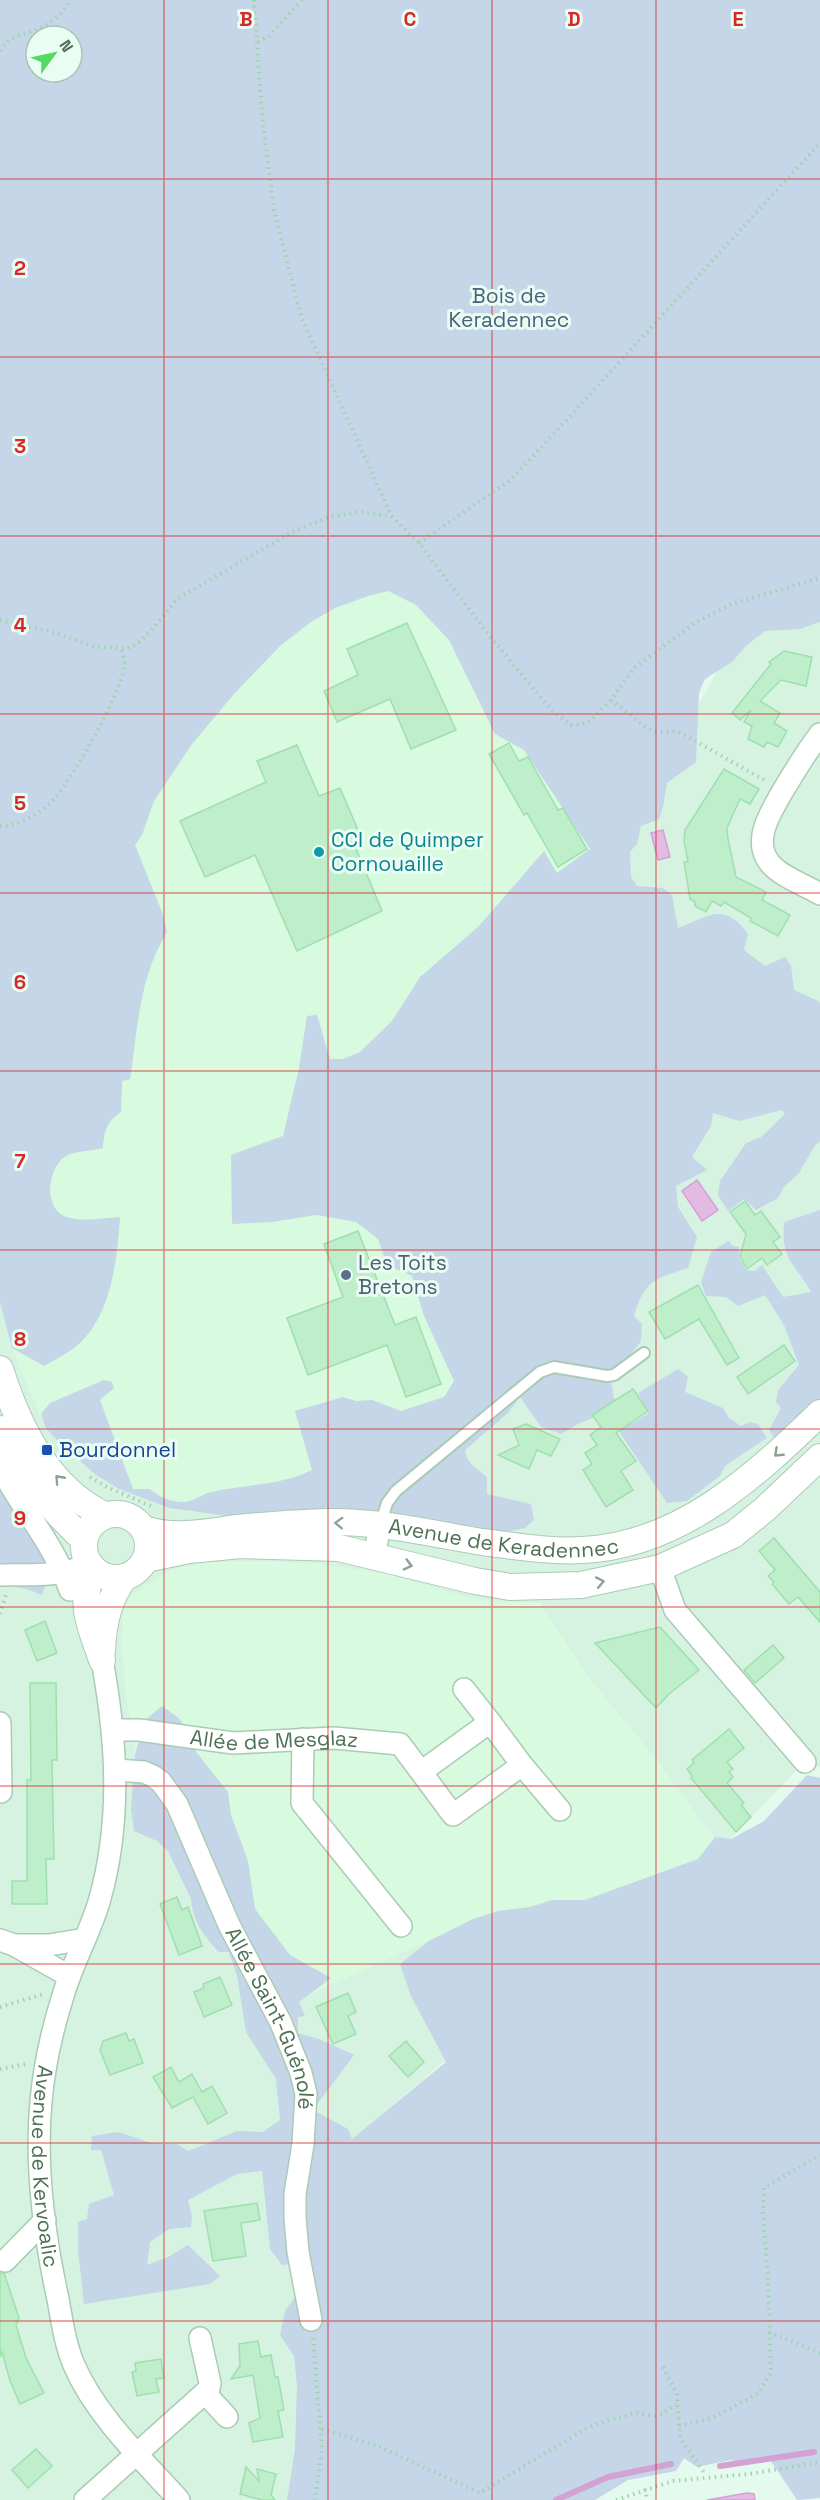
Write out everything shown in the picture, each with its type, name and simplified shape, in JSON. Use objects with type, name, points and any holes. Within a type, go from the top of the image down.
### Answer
[{"type":"street","points":[[820,734],[764,828],[763,850],[769,862],[779,871],[820,894]]},
{"type":"street","points":[[0,1369],[15,1414],[35,1449],[68,1489],[84,1503],[104,1515]]},
{"type":"street","name":"Avenue de Keradennec","points":[[144,1529],[157,1533],[183,1535],[336,1522],[546,1550],[584,1550],[626,1543],[675,1525],[719,1502],[771,1459],[820,1413]]},
{"type":"street","points":[[0,1429],[20,1468],[36,1490],[88,1557],[109,1577],[125,1577],[134,1573],[146,1559],[148,1539],[144,1529],[129,1516],[115,1513],[104,1515],[94,1522],[88,1557],[67,1582]]},
{"type":"street","name":"Avenue de Keradennec","points":[[146,1559],[189,1550],[241,1545],[339,1548],[475,1581],[510,1587],[581,1585],[660,1568],[733,1535],[765,1509],[820,1457]]},
{"type":"street","points":[[0,1467],[20,1504],[36,1522],[67,1582]]},
{"type":"street","points":[[374,1556],[380,1527]]},
{"type":"street","name":"Avenue de Kervoalic","points":[[88,1557],[85,1598],[87,1616],[102,1660],[113,1730],[116,1770],[115,1817],[110,1854],[99,1901],[62,1999],[41,2101],[41,2168],[45,2220],[48,2251],[73,2364],[97,2403],[179,2500]]},
{"type":"street","points":[[660,1568],[675,1610],[805,1762]]},
{"type":"street","points":[[0,1575],[48,1576],[67,1582]]},
{"type":"street","name":"Avenue de Kervoalic","points":[[102,1660],[105,1619],[112,1597],[125,1577]]},
{"type":"street","points":[[464,1689],[560,1810]]},
{"type":"street","points":[[421,1772],[490,1722]]},
{"type":"street","points":[[0,1726],[1,1792]]},
{"type":"street","name":"Allée de Mesglaz","points":[[113,1730],[139,1730],[233,1743],[334,1738],[400,1744],[453,1815],[522,1765]]},
{"type":"street","points":[[303,1739],[302,1803],[401,1926]]},
{"type":"street","name":"Allée Saint-Guénolé","points":[[116,1770],[144,1772],[153,1776],[161,1782],[177,1804],[229,1925],[281,2023],[301,2073],[306,2094],[303,2144],[295,2194],[295,2218],[298,2252],[311,2320]]},
{"type":"street","points":[[7,1943],[49,1945],[85,1939]]},
{"type":"street","points":[[7,1943],[69,1976]]},
{"type":"street","points":[[3,2262],[45,2220]]},
{"type":"street","points":[[3,2262],[48,2251]]},
{"type":"street","points":[[85,2500],[209,2389],[210,2383],[201,2338]]},
{"type":"street","points":[[205,2393],[227,2417]]},
{"type":"lane","points":[[380,1527],[387,1503],[396,1491],[540,1372],[554,1367],[607,1376],[614,1374],[644,1353]]},
{"type":"path","points":[[0,51],[16,36],[41,28],[63,12],[71,0]]},
{"type":"path","points":[[254,0],[262,116],[274,210],[302,319],[392,517],[418,543],[484,629],[551,710],[571,725],[580,725],[590,720],[612,700],[634,668],[695,623],[731,604],[820,578]]},
{"type":"path","points":[[258,42],[269,36],[302,0]]},
{"type":"path","points":[[418,543],[509,481],[820,143]]},
{"type":"path","points":[[0,620],[49,631],[95,647],[121,649],[137,644],[177,599],[294,531],[330,516],[360,512],[392,517]]},
{"type":"path","points":[[0,826],[16,825],[56,797],[118,692],[124,667],[121,649]]},
{"type":"path","points":[[612,700],[629,711],[643,726],[658,732],[672,729],[715,751],[784,792]]},
{"type":"path","points":[[84,1473],[107,1487],[161,1510]]},
{"type":"path","points":[[0,2007],[45,1993],[62,1999]]},
{"type":"path","points":[[679,2426],[712,2418],[759,2393],[771,2372],[763,2213],[764,2188],[820,2155]]},
{"type":"path","points":[[311,2320],[322,2429],[322,2449],[315,2500]]},
{"type":"path","points":[[769,2332],[820,2353]]},
{"type":"path","points":[[663,2367],[677,2394],[680,2438],[707,2476]]},
{"type":"path","points":[[322,2429],[380,2447],[453,2483],[480,2493],[585,2429],[636,2413],[658,2416],[678,2404]]},
{"type":"path","points":[[616,2500],[645,2488],[673,2481],[707,2476],[749,2474],[820,2462]]},
{"type":"path","points":[[645,2488],[647,2500]]},
{"type":"shaded area","points":[[400,555],[604,847],[512,1346],[372,1490],[204,1512],[169,1508],[119,1489],[79,1462],[59,1443],[46,1428],[12,1348],[0,1303],[0,905],[284,604]]},
{"type":"shaded area","points":[[820,607],[820,1766],[815,1767],[806,1763],[798,1769],[721,1848],[662,1767],[591,1681],[542,1608],[542,1603],[494,1602],[465,1597],[386,1574],[318,1564],[273,1562],[210,1562],[168,1572],[130,1596],[122,1645],[126,1696],[136,1751],[293,2002],[440,1935],[454,1968],[510,2006],[285,2196],[299,2318],[303,2500],[0,2500],[0,1303],[12,1348],[46,1428],[59,1443],[79,1462],[119,1489],[191,1512],[204,1512],[331,1182],[654,785],[712,680],[750,619]]},
{"type":"shaded area","points":[[663,830],[670,857],[658,860],[651,833]]},
{"type":"shaded area","points":[[697,1180],[718,1210],[702,1221],[682,1191]]},
{"type":"shaded area","points":[[210,1562],[318,1564],[386,1574],[465,1597],[494,1602],[542,1603],[542,1608],[591,1681],[662,1767],[721,1848],[454,1968],[439,1935],[293,2002],[136,1751],[126,1696],[122,1645],[123,1612],[127,1601],[130,1596],[168,1572],[184,1566]]},
{"type":"shaded area","points":[[747,2493],[754,2494],[755,2500],[707,2500]]},
{"type":"green space","name":"Bois de Keradennec","points":[[0,0],[820,0],[820,622],[800,629],[765,631],[747,645],[732,662],[705,679],[699,693],[696,762],[667,783],[659,819],[641,826],[637,844],[630,852],[631,877],[637,886],[663,888],[672,895],[678,928],[716,914],[731,917],[748,934],[744,950],[765,966],[785,957],[791,966],[794,990],[820,1002],[820,1142],[816,1144],[799,1173],[784,1187],[778,1198],[756,1210],[744,1199],[728,1211],[718,1195],[720,1181],[746,1143],[761,1137],[785,1114],[782,1110],[739,1121],[713,1113],[711,1126],[692,1157],[707,1170],[676,1186],[678,1207],[697,1237],[688,1268],[652,1283],[642,1295],[634,1316],[642,1324],[641,1341],[611,1380],[614,1398],[631,1424],[649,1413],[638,1393],[678,1369],[688,1377],[685,1392],[723,1408],[729,1418],[741,1426],[750,1422],[758,1424],[767,1438],[725,1466],[720,1476],[687,1501],[667,1503],[606,1412],[561,1434],[541,1427],[520,1397],[508,1413],[465,1450],[470,1462],[487,1477],[487,1494],[531,1504],[534,1520],[525,1528],[495,1534],[249,1519],[169,1508],[119,1489],[96,1475],[59,1443],[46,1428],[41,1414],[50,1403],[104,1380],[112,1382],[114,1388],[100,1400],[133,1489],[150,1489],[166,1499],[185,1502],[211,1492],[275,1482],[312,1470],[295,1411],[343,1397],[356,1401],[372,1400],[401,1411],[444,1397],[454,1381],[424,1316],[412,1276],[387,1265],[378,1239],[356,1222],[317,1215],[272,1222],[232,1224],[231,1155],[283,1136],[299,1068],[307,1016],[317,1015],[330,1059],[343,1059],[360,1052],[392,1021],[420,977],[478,927],[544,851],[557,873],[590,849],[524,750],[495,734],[449,640],[416,605],[388,591],[335,608],[311,622],[280,646],[234,694],[192,744],[154,801],[142,835],[135,845],[162,912],[167,932],[145,985],[130,1079],[122,1081],[121,1112],[112,1119],[107,1127],[103,1148],[66,1156],[55,1169],[50,1186],[53,1204],[64,1216],[84,1220],[120,1217],[111,1285],[106,1302],[90,1331],[67,1353],[44,1366],[12,1348],[0,1303]]},
{"type":"green space","points":[[820,1210],[820,1404],[778,1443],[769,1430],[781,1408],[776,1402],[778,1390],[799,1365],[784,1325],[765,1295],[738,1306],[726,1297],[706,1296],[701,1282],[711,1252],[728,1241],[733,1246],[739,1247],[739,1257],[746,1270],[754,1271],[762,1265],[783,1297],[811,1292],[787,1253],[784,1222]]},
{"type":"green space","points":[[0,1446],[30,1503],[46,1521],[42,1539],[48,1553],[48,1576],[42,1595],[0,1584]]},
{"type":"green space","points":[[162,1706],[180,1719],[197,1753],[228,1792],[231,1815],[248,1861],[255,1909],[290,1955],[331,1978],[299,2002],[305,2016],[298,2017],[298,2033],[319,2039],[354,2055],[313,2110],[348,2129],[352,2139],[446,2062],[411,1996],[400,1964],[429,1941],[473,1919],[498,1911],[530,1907],[552,1900],[585,1900],[698,1859],[715,1837],[731,1839],[764,1821],[807,1775],[820,1778],[820,2498],[797,2500],[769,2458],[744,2463],[731,2460],[697,2467],[684,2458],[676,2471],[628,2480],[595,2500],[287,2500],[295,2449],[297,2385],[294,2356],[280,2335],[285,2311],[300,2290],[308,2263],[282,2265],[270,2249],[262,2171],[237,2174],[188,2200],[192,2216],[191,2227],[169,2229],[150,2242],[147,2265],[170,2256],[188,2245],[220,2276],[210,2284],[84,2304],[78,2250],[78,2222],[87,2219],[89,2204],[114,2195],[101,2150],[91,2150],[92,2136],[118,2132],[151,2143],[177,2144],[188,2151],[237,2131],[263,2132],[280,2120],[276,2079],[246,2032],[237,1976],[229,1952],[219,1952],[200,1928],[191,1899],[168,1851],[157,1841],[134,1831],[131,1809],[135,1755],[144,1721]]},
{"type":"building","points":[[407,623],[456,730],[411,749],[390,699],[337,722],[324,691],[358,675],[347,649]]},
{"type":"building","points":[[784,651],[812,657],[806,686],[781,680],[760,701],[780,713],[774,723],[787,731],[778,747],[767,742],[764,747],[748,739],[752,726],[744,722],[751,710],[740,720],[732,713],[771,664],[769,662]]},
{"type":"building","points":[[509,743],[519,761],[528,757],[558,810],[563,808],[587,849],[558,867],[527,813],[524,815],[489,754]]},
{"type":"building","name":"CCI de Quimper Cornouaille","points":[[297,745],[319,796],[340,788],[361,837],[353,841],[382,911],[297,951],[255,855],[205,877],[180,821],[266,782],[257,761]]},
{"type":"building","points":[[724,769],[759,789],[750,804],[740,799],[727,828],[728,839],[736,877],[766,892],[762,900],[790,915],[778,936],[750,921],[751,918],[724,902],[721,906],[712,901],[706,912],[695,906],[695,902],[690,899],[684,862],[688,862],[684,841],[685,830]]},
{"type":"building","points":[[745,1201],[755,1215],[761,1211],[780,1237],[773,1242],[782,1254],[767,1265],[762,1258],[747,1269],[740,1256],[746,1234],[730,1212]]},
{"type":"building","points":[[358,1231],[395,1325],[416,1317],[441,1384],[406,1397],[387,1345],[308,1375],[287,1318],[343,1297],[324,1244]]},
{"type":"building","points":[[698,1285],[739,1358],[727,1365],[699,1319],[665,1339],[649,1312]]},
{"type":"building","points":[[784,1345],[795,1361],[748,1394],[737,1377]]},
{"type":"building","points":[[633,1389],[648,1411],[616,1433],[636,1461],[621,1471],[633,1490],[606,1507],[583,1470],[592,1464],[585,1453],[597,1445],[590,1435],[601,1427],[592,1415]]},
{"type":"building","points":[[526,1424],[560,1439],[551,1456],[537,1450],[529,1469],[498,1455],[519,1445],[513,1429]]},
{"type":"building","points":[[774,1538],[820,1592],[820,1622],[798,1597],[789,1604],[772,1584],[774,1582],[768,1576],[775,1570],[759,1551]]},
{"type":"building","points":[[45,1621],[57,1653],[37,1661],[25,1630]]},
{"type":"building","points":[[660,1627],[699,1670],[669,1694],[656,1708],[595,1643]]},
{"type":"building","points":[[773,1645],[784,1658],[755,1683],[744,1670]]},
{"type":"building","points":[[30,1683],[56,1683],[57,1760],[52,1760],[54,1859],[46,1859],[47,1904],[12,1904],[12,1881],[27,1881],[27,1780],[31,1780]]},
{"type":"building","points":[[729,1729],[744,1748],[727,1762],[733,1769],[729,1772],[733,1777],[727,1783],[744,1803],[741,1805],[751,1817],[736,1832],[691,1778],[687,1769],[694,1763],[692,1760]]},
{"type":"building","points":[[177,1897],[182,1910],[188,1907],[202,1946],[179,1955],[160,1904]]},
{"type":"building","points":[[220,1977],[232,2005],[204,2017],[194,1992],[204,1988],[203,1984]]},
{"type":"building","points":[[348,1993],[356,2012],[348,2016],[356,2034],[333,2044],[316,2007]]},
{"type":"building","points":[[126,2033],[129,2041],[134,2039],[143,2063],[110,2075],[100,2050],[103,2041]]},
{"type":"building","points":[[406,2041],[424,2062],[408,2077],[389,2056]]},
{"type":"building","points":[[171,2067],[179,2082],[192,2074],[202,2092],[212,2086],[227,2113],[208,2124],[193,2097],[172,2108],[153,2077]]},
{"type":"building","points":[[257,2203],[260,2220],[241,2223],[246,2256],[213,2261],[204,2211]]},
{"type":"building","points":[[0,2273],[4,2273],[19,2318],[16,2325],[26,2358],[44,2393],[20,2404],[10,2381],[2,2352],[0,2357]]},
{"type":"building","points":[[258,2341],[261,2357],[271,2355],[275,2377],[278,2377],[284,2410],[278,2411],[283,2437],[253,2442],[249,2423],[260,2418],[253,2375],[231,2379],[240,2366],[239,2344]]},
{"type":"building","points":[[161,2359],[164,2378],[156,2379],[159,2392],[137,2396],[132,2372],[136,2371],[135,2363]]},
{"type":"building","points":[[36,2449],[52,2466],[28,2488],[12,2470]]},
{"type":"building","points":[[246,2467],[259,2481],[257,2469],[276,2474],[271,2495],[275,2500],[262,2500],[240,2494]]},
{"type":"waterway","points":[[720,2466],[814,2452]]},
{"type":"waterway","points":[[556,2500],[608,2477],[671,2464]]},
{"type":"place","name":"CCI de Quimper Cornouaille","points":[[319,852]]},
{"type":"place","name":"Les Toits Bretons","points":[[346,1275]]},
{"type":"place","name":"Bourdonnel","points":[[47,1450]]}]
